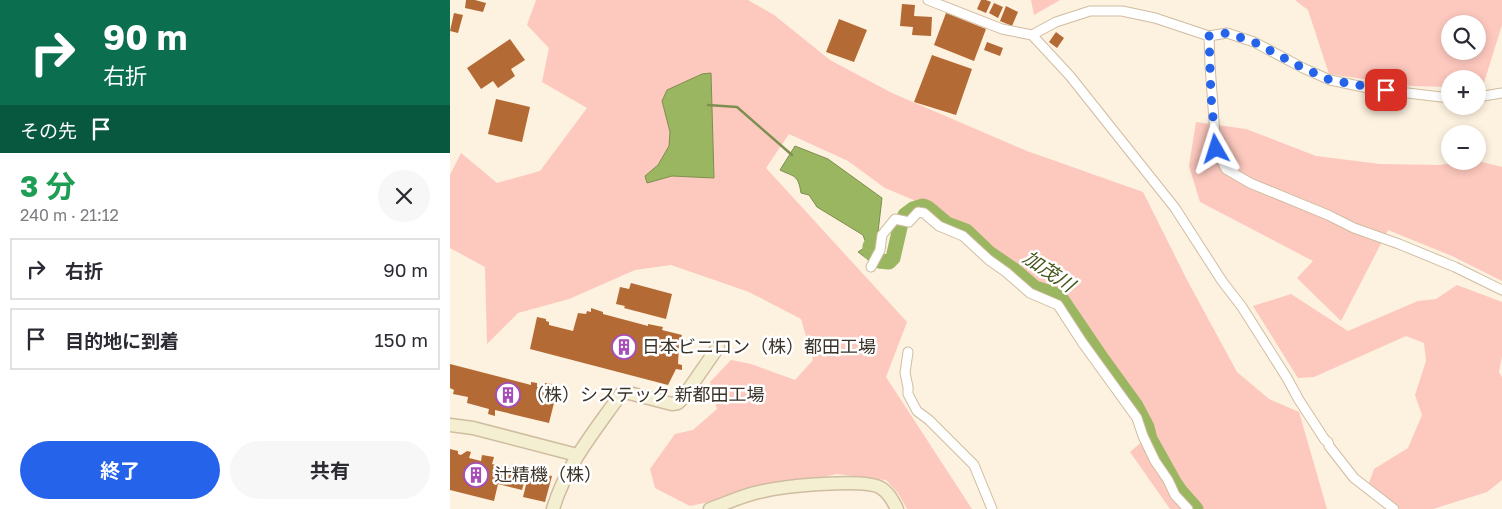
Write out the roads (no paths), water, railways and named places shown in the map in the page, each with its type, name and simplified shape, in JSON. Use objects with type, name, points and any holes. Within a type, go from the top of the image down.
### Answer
[{"type":"street","points":[[928,0],[1002,29],[1032,35],[1070,76],[1175,208],[1222,281],[1242,307],[1329,446],[1354,478],[1394,509]]},
{"type":"street","points":[[1032,35],[1056,22],[1090,12],[1122,11],[1155,18],[1209,36],[1227,33],[1254,42],[1330,80],[1441,97]]},
{"type":"street","points":[[1209,36],[1216,149],[1226,169],[1250,183],[1328,215],[1354,228],[1455,267],[1502,290]]},
{"type":"street","points":[[1486,95],[1502,92]]},
{"type":"street","points":[[871,267],[880,250],[882,235],[895,219],[909,222],[918,212],[924,213],[939,226],[963,236],[1030,293],[1058,305],[1082,342],[1137,418],[1155,461],[1168,480],[1175,495],[1188,509]]},
{"type":"street","points":[[553,509],[565,476],[577,455],[622,393],[629,393],[672,404],[678,403],[718,347]]},
{"type":"street","points":[[908,352],[905,373],[908,394],[917,411],[929,420],[974,465],[992,509]]},
{"type":"street","points":[[450,425],[473,428],[577,455]]},
{"type":"street","points":[[710,509],[764,490],[823,484],[864,483],[883,489],[891,497],[897,509]]},
{"type":"waterway","points":[[708,105],[737,107],[792,155]]},
{"type":"waterway","name":"加茂川","points":[[870,246],[870,252],[879,261],[889,262],[893,258],[901,223],[905,215],[913,209],[923,206],[947,224],[966,231],[989,253],[1014,270],[1035,288],[1054,294],[1062,300],[1136,406],[1147,427],[1150,439],[1174,482],[1196,509]]},
{"type":"place","name":"日本ビニロン（株）都田工場","points":[[624,347]]},
{"type":"place","name":"（株）システック 新都田工場","points":[[508,395]]},
{"type":"place","name":"辻精機（株）","points":[[476,475]]}]
